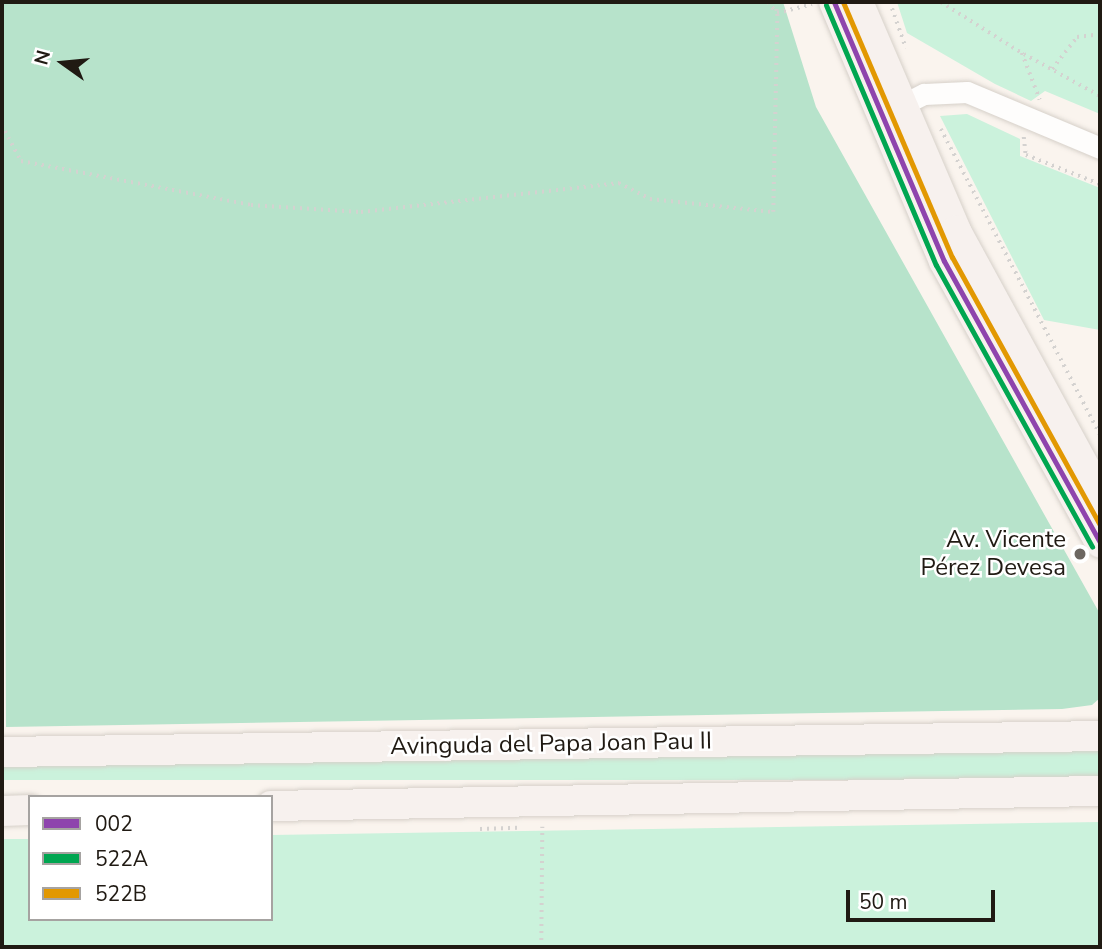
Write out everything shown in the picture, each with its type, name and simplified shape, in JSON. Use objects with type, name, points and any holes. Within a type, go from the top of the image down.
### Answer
[{"type":"main road","points":[[834,2],[944,261],[1100,543]]},
{"type":"main road","points":[[858,2],[911,100],[957,230],[1100,495]]},
{"type":"main road","name":"Avinguda del Papa Joan Pau II","points":[[2,752],[1100,736]]},
{"type":"main road","points":[[273,806],[1100,791]]},
{"type":"main road","points":[[2,811],[28,810]]},
{"type":"street","points":[[911,100],[967,92],[1100,148]]},
{"type":"path","points":[[768,2],[778,13]]},
{"type":"path","points":[[2,125],[21,161],[251,205],[361,212],[619,183],[650,199],[773,212],[778,13],[776,2]]},
{"type":"path","points":[[778,13],[803,4],[819,2]]},
{"type":"path","points":[[890,2],[911,100],[1100,434]]},
{"type":"path","points":[[941,2],[1022,53],[1100,96]]},
{"type":"path","points":[[1052,69],[1077,37],[1100,34]]},
{"type":"path","points":[[1022,53],[1050,129]]},
{"type":"path","points":[[1013,132],[1024,137],[1026,155],[1100,184]]},
{"type":"path","points":[[541,947],[542,827]]},
{"type":"green space","points":[[2,2],[783,2],[816,107],[1100,614],[1100,698],[1092,705],[1062,709],[6,727]]},
{"type":"green space","points":[[897,2],[1100,2],[1100,114],[1045,91],[1031,101],[995,84],[907,33]]},
{"type":"green space","points":[[967,114],[1020,139],[1020,156],[1100,188],[1100,330],[1044,320],[940,116]]},
{"type":"green space","points":[[2,749],[1100,749],[1100,780],[2,780]]},
{"type":"green space","points":[[1100,822],[1100,947],[2,947],[2,839],[28,839],[28,921],[273,921],[273,835]]},
{"type":"transit line","name":"002","points":[[834,2],[944,261],[1100,543]]},
{"type":"transit line","name":"522B","points":[[843,2],[952,257],[1100,525]]},
{"type":"transit line","name":"522A","points":[[826,5],[936,265],[1092,547]]},
{"type":"place","name":"Av. Vicente Pérez Devesa","points":[[1080,554]]}]
